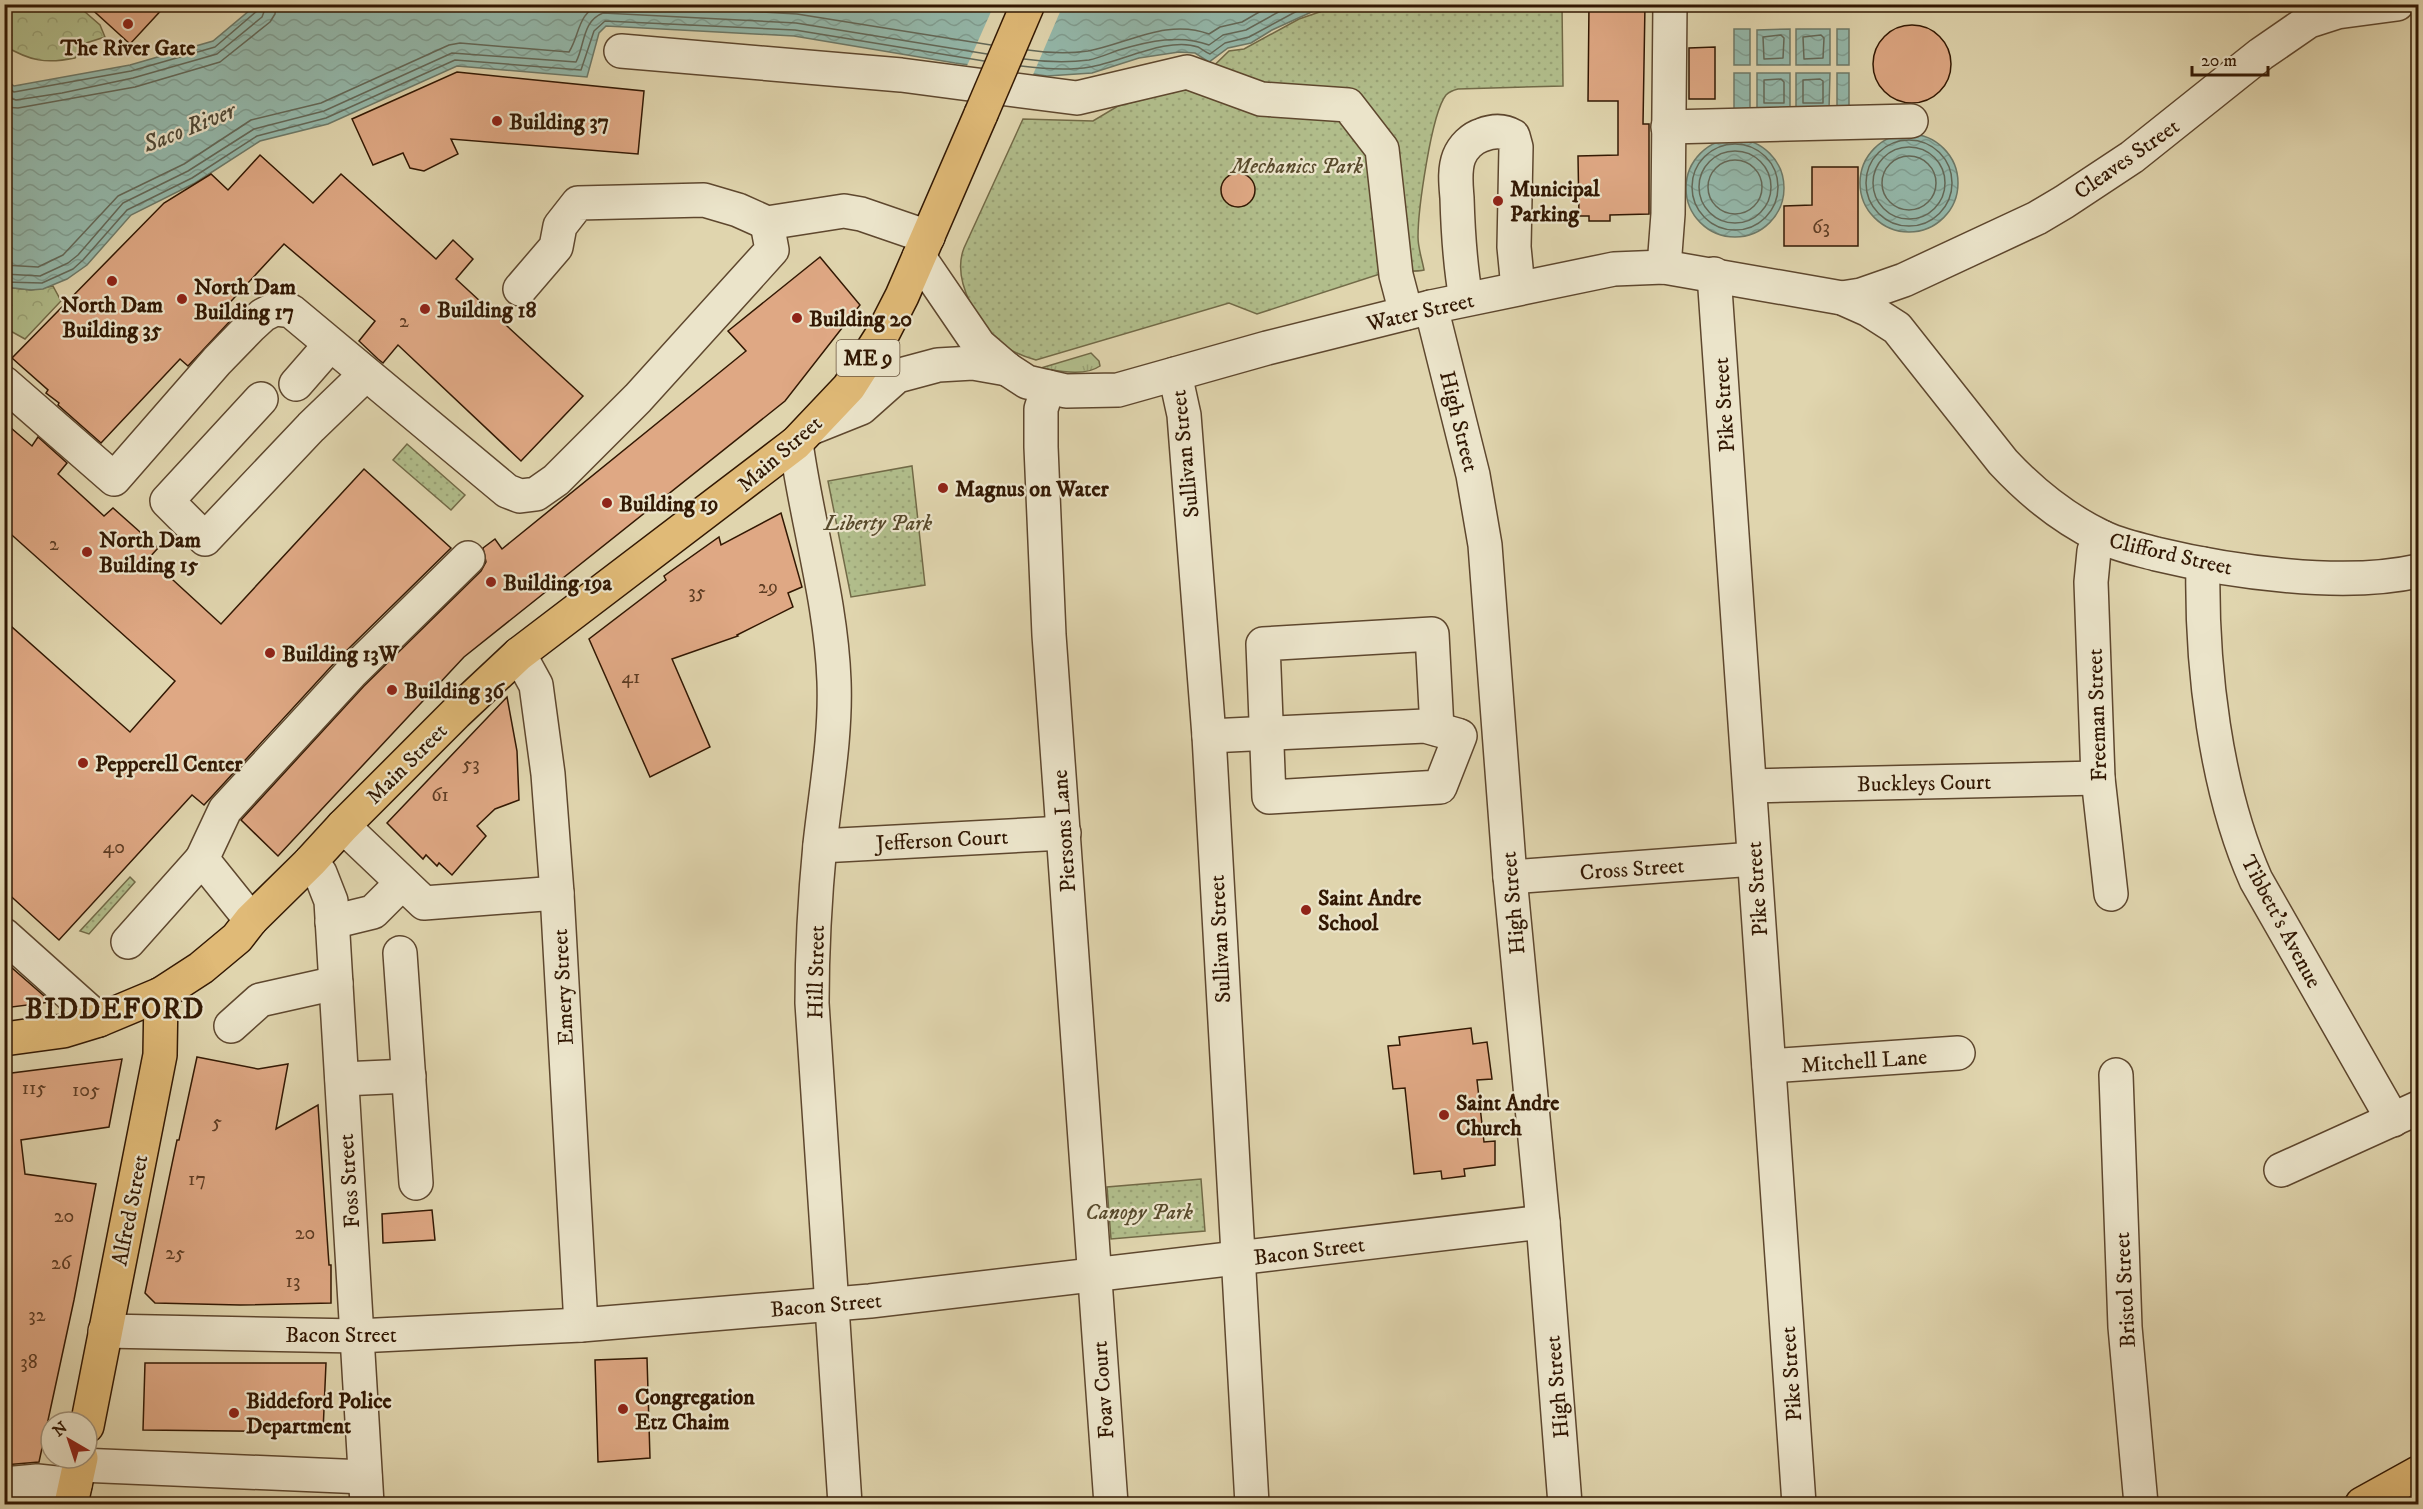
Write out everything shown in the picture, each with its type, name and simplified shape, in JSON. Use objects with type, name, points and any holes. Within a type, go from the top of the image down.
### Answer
[{"type":"main road","name":"Main Street","points":[[4,1039],[63,1030],[99,1020],[161,994],[201,968],[237,938],[251,920],[343,826],[456,713],[519,654],[803,436],[849,387],[897,306],[1028,4]]},
{"type":"main road","name":"Alfred Street","points":[[90,1410],[160,1054],[161,994]]},
{"type":"main road","points":[[2362,1504],[2418,1473]]},
{"type":"street","points":[[1664,267],[1668,214],[1670,4]]},
{"type":"street","name":"Cleaves Street","points":[[1842,298],[1861,296],[1904,280],[2020,226],[2064,202],[2132,157],[2261,54],[2309,21],[2337,12],[2397,4]]},
{"type":"street","name":"High Street","points":[[621,51],[901,75],[1077,98],[1187,72],[1261,99],[1348,105],[1382,149],[1396,275],[1418,310],[1479,501],[1485,545],[1509,877],[1543,1222],[1565,1504]]},
{"type":"street","points":[[1668,128],[1911,122]]},
{"type":"street","points":[[1466,299],[1459,256],[1456,170],[1458,159],[1466,146],[1478,136],[1496,132],[1504,132],[1513,136],[1516,147],[1515,247],[1518,288]]},
{"type":"street","points":[[520,290],[556,247],[560,226],[578,203],[704,200],[738,210],[767,223],[844,211],[861,214],[923,247],[967,329],[980,345],[1006,369]]},
{"type":"street","points":[[4,383],[114,479],[218,361],[263,315],[275,309],[291,310],[507,491],[520,496],[536,494],[556,480],[638,398],[772,250],[767,223]]},
{"type":"street","name":"Water Street","points":[[1006,369],[1027,382],[1066,391],[1118,390],[1267,348],[1418,310],[1614,269],[1664,267],[1842,298]]},
{"type":"street","name":"Pike Street","points":[[1714,274],[1799,1504]]},
{"type":"street","name":"Clifford Street","points":[[1842,298],[1869,310],[1897,328],[2003,462],[2020,480],[2053,507],[2102,537],[2203,564],[2318,577],[2375,577],[2418,571]]},
{"type":"street","points":[[296,384],[330,345]]},
{"type":"street","points":[[803,436],[861,408],[897,376],[938,365],[973,363],[1006,369]]},
{"type":"street","points":[[261,399],[166,501],[205,539],[311,427],[366,374]]},
{"type":"street","name":"Sullivan Street","points":[[1175,374],[1184,415],[1209,735],[1252,1504]]},
{"type":"street","name":"Piersons Lane","points":[[1048,387],[1041,409],[1041,447],[1049,635],[1094,1275]]},
{"type":"street","name":"Hill Street","points":[[803,436],[804,494],[817,550],[832,645],[834,682],[832,746],[820,846],[813,948],[812,1003],[845,1504]]},
{"type":"street","name":"Freeman Street","points":[[2102,537],[2094,551],[2091,582],[2098,778],[2110,894]]},
{"type":"street","points":[[128,942],[202,859],[225,810],[351,673],[468,558]]},
{"type":"street","name":"Tibbett's Avenue","points":[[2203,564],[2205,647],[2215,727],[2223,775],[2244,852],[2256,880],[2405,1114]]},
{"type":"street","points":[[1432,634],[1448,732],[1440,787],[1269,797],[1267,733],[1263,644],[1432,634]]},
{"type":"street","name":"Emery Street","points":[[519,654],[536,685],[548,774],[557,893],[580,1325]]},
{"type":"street","points":[[1209,735],[1425,726],[1500,750]]},
{"type":"street","name":"Buckleys Court","points":[[1750,786],[2098,778]]},
{"type":"street","points":[[343,826],[424,903],[557,893]]},
{"type":"street","name":"Jefferson Court","points":[[820,846],[1064,833]]},
{"type":"street","points":[[202,859],[251,920]]},
{"type":"street","name":"Cross Street","points":[[1509,877],[1754,859]]},
{"type":"street","name":"Foss Street","points":[[310,862],[325,883],[331,901],[366,1491]]},
{"type":"street","points":[[332,922],[373,912],[402,884]]},
{"type":"street","points":[[4,935],[99,1020]]},
{"type":"street","points":[[400,953],[416,1183]]},
{"type":"street","points":[[231,1026],[260,999],[336,983]]},
{"type":"street","name":"Mitchell Lane","points":[[1769,1066],[1958,1053]]},
{"type":"street","name":"Bristol Street","points":[[2116,1075],[2125,1327],[2141,1504]]},
{"type":"street","points":[[342,1079],[409,1076]]},
{"type":"street","points":[[2281,1170],[2405,1114]]},
{"type":"street","name":"Bacon Street","points":[[105,1331],[357,1336],[580,1325],[832,1304],[1543,1222]]},
{"type":"street","name":"Foav Court","points":[[1094,1275],[1111,1504]]},
{"type":"street","points":[[4,1484],[77,1478],[366,1491]]},
{"type":"green space","points":[[5,4],[77,5],[100,25],[105,37],[83,44],[75,58],[47,61],[30,58],[5,46]]},
{"type":"green space","name":"Mechanics Park","points":[[1340,5],[1562,5],[1563,86],[1458,89],[1446,95],[1440,105],[1426,163],[1420,207],[1418,241],[1424,270],[1389,271],[1257,314],[1229,303],[1036,360],[1006,347],[986,328],[977,316],[964,289],[961,261],[964,248],[1023,119],[1093,121],[1118,106],[1192,87],[1229,51],[1244,49],[1299,19]]},
{"type":"green space","points":[[53,286],[61,301],[25,339],[5,328],[4,287],[31,290]]},
{"type":"green space","points":[[1091,353],[1099,361],[1100,366],[1094,369],[1071,372],[1041,368]]},
{"type":"green space","points":[[407,444],[465,495],[451,510],[393,460]]},
{"type":"green space","name":"Liberty Park","points":[[912,466],[925,585],[851,597],[828,481]]},
{"type":"green space","points":[[130,877],[135,882],[89,934],[80,931]]},
{"type":"green space","name":"Canopy Park","points":[[1201,1179],[1205,1231],[1111,1239],[1107,1187]]},
{"type":"water","name":"Saco River","points":[[256,5],[1327,5],[1272,30],[1251,43],[1228,48],[1209,62],[1195,53],[1179,52],[1139,58],[1092,73],[1047,76],[794,36],[606,26],[599,33],[587,77],[457,66],[328,124],[260,141],[195,183],[131,215],[87,265],[67,279],[43,289],[5,287],[4,78],[14,86],[130,65],[213,41]]},
{"type":"water","points":[[1734,29],[1750,29],[1750,65],[1734,65]]},
{"type":"water","points":[[1790,29],[1790,65],[1757,65],[1757,30]]},
{"type":"water","points":[[1796,29],[1830,29],[1830,65],[1796,65]]},
{"type":"water","points":[[1837,29],[1849,29],[1849,65],[1837,65]]},
{"type":"water","points":[[1734,73],[1750,73],[1750,110],[1734,110]]},
{"type":"water","points":[[1757,73],[1790,73],[1790,110],[1757,110]]},
{"type":"water","points":[[1796,73],[1830,73],[1829,110],[1796,110]]},
{"type":"water","points":[[1837,73],[1849,73],[1849,110],[1837,110]]},
{"type":"water","points":[[1909,134],[1928,137],[1944,148],[1955,164],[1958,183],[1955,202],[1944,218],[1928,229],[1909,232],[1890,229],[1874,218],[1863,202],[1860,183],[1863,164],[1874,148],[1890,137]]},
{"type":"water","points":[[1735,139],[1754,143],[1770,153],[1780,169],[1784,188],[1780,207],[1770,223],[1754,233],[1735,237],[1716,233],[1700,223],[1690,207],[1686,188],[1690,169],[1700,153],[1716,143]]},
{"type":"pier","points":[[994,5],[1063,5],[1032,77],[966,68]]},
{"type":"building","name":"The River Gate","points":[[86,4],[167,4],[130,44]]},
{"type":"building","points":[[1589,4],[1645,4],[1643,124],[1649,124],[1649,214],[1610,215],[1610,221],[1589,221],[1589,216],[1579,216],[1578,156],[1618,155],[1618,101],[1588,101]]},
{"type":"building","points":[[1904,25],[1920,25],[1934,31],[1945,42],[1951,56],[1951,72],[1945,86],[1934,97],[1920,103],[1904,103],[1890,97],[1879,86],[1873,72],[1873,56],[1879,42],[1890,31]]},
{"type":"building","points":[[1715,47],[1715,99],[1689,99],[1689,48]]},
{"type":"building","name":"Building 37","points":[[457,72],[644,91],[638,154],[451,139],[458,154],[424,171],[410,168],[403,153],[373,165],[352,119]]},
{"type":"building","points":[[260,155],[313,203],[341,174],[436,259],[453,240],[473,259],[456,279],[583,396],[521,461],[398,345],[383,363],[378,359],[359,341],[375,321],[284,244],[222,311],[231,320],[188,366],[180,359],[101,443],[58,405],[59,403],[46,393],[48,390],[12,358],[164,203],[211,174],[228,190]]},
{"type":"building","points":[[1812,167],[1858,167],[1858,246],[1784,246],[1784,206],[1812,205]]},
{"type":"building","points":[[1238,173],[1250,178],[1255,190],[1250,202],[1238,207],[1226,202],[1221,190],[1226,178]]},
{"type":"building","points":[[820,257],[860,305],[785,401],[464,657],[278,856],[241,820],[364,686],[481,571],[486,562],[483,548],[495,539],[502,549],[746,351],[728,331]]},
{"type":"building","points":[[4,422],[32,446],[38,437],[67,463],[58,474],[104,516],[113,508],[158,548],[149,558],[221,624],[364,469],[451,548],[337,660],[204,805],[192,795],[59,940],[4,890],[4,620],[130,732],[175,681],[4,528]]},
{"type":"building","points":[[781,513],[802,587],[788,593],[793,607],[738,636],[672,659],[710,747],[650,777],[589,639],[666,580],[664,576],[719,537],[721,545]]},
{"type":"building","points":[[507,697],[517,751],[519,800],[495,809],[477,826],[486,836],[452,875],[439,863],[437,866],[426,855],[423,859],[387,823]]},
{"type":"building","points":[[4,961],[51,1002],[4,1008]]},
{"type":"building","name":"Saint Andre Church","points":[[1471,1028],[1473,1044],[1487,1042],[1492,1079],[1477,1080],[1484,1142],[1495,1141],[1495,1165],[1464,1169],[1465,1176],[1442,1179],[1441,1171],[1414,1174],[1405,1088],[1393,1089],[1388,1046],[1400,1045],[1399,1037]]},
{"type":"building","points":[[197,1057],[258,1069],[288,1064],[276,1129],[318,1105],[329,1265],[331,1265],[331,1303],[240,1305],[155,1303],[145,1293]]},
{"type":"building","points":[[122,1059],[109,1127],[21,1140],[25,1174],[96,1184],[50,1410],[39,1410],[39,1462],[4,1465],[4,1074]]},
{"type":"building","points":[[432,1210],[435,1240],[383,1243],[382,1214]]},
{"type":"building","name":"Congregation Etz Chaim","points":[[647,1358],[650,1458],[598,1462],[595,1360]]},
{"type":"building","name":"Biddeford Police Department","points":[[145,1363],[326,1363],[323,1432],[143,1430]]},
{"type":"place","name":"The River Gate","points":[[128,24]]},
{"type":"place","name":"Building 37","points":[[497,121]]},
{"type":"place","name":"Municipal Parking","points":[[1498,201]]},
{"type":"place","name":"North Dam Building 35","points":[[112,281]]},
{"type":"place","name":"North Dam Building 17","points":[[182,299]]},
{"type":"place","name":"Building 18","points":[[425,309]]},
{"type":"place","name":"Building 20","points":[[797,318]]},
{"type":"place","name":"Magnus on Water","points":[[943,488]]},
{"type":"place","name":"Building 19","points":[[607,503]]},
{"type":"place","name":"North Dam Building 15","points":[[87,552]]},
{"type":"place","name":"Building 19a","points":[[491,582]]},
{"type":"place","name":"Building 13W","points":[[270,653]]},
{"type":"place","name":"Building 36","points":[[392,690]]},
{"type":"place","name":"Pepperell Center","points":[[83,763]]},
{"type":"place","name":"Saint Andre School","points":[[1306,910]]},
{"type":"place","name":"Saint Andre Church","points":[[1444,1115]]},
{"type":"place","name":"Congregation Etz Chaim","points":[[623,1409]]},
{"type":"place","name":"Biddeford Police Department","points":[[234,1413]]},
{"type":"district","name":"BIDDEFORD","points":[[115,1008]]}]
